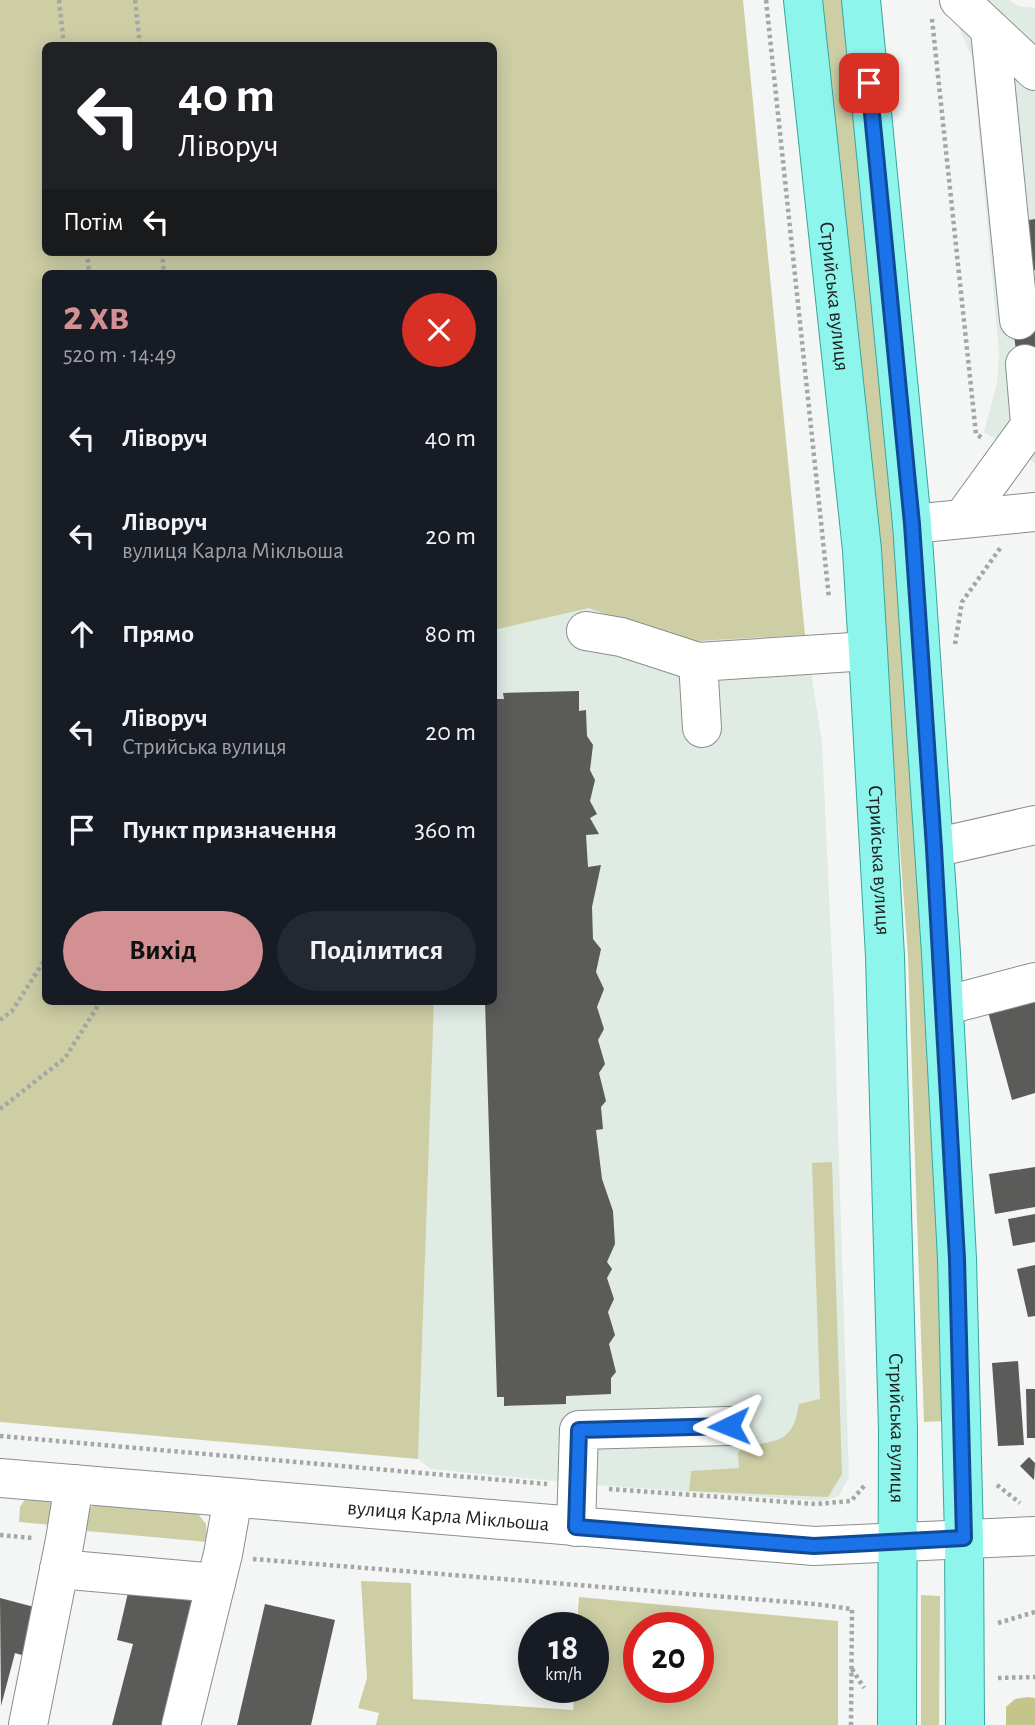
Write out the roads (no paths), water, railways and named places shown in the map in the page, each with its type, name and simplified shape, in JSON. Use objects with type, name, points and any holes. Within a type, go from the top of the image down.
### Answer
[{"type":"main road","name":"Стрийська вулиця","points":[[803,0],[862,550],[885,956],[898,1430],[897,1725]]},
{"type":"main road","points":[[861,0],[912,524],[944,1006],[957,1259],[964,1538],[965,1725]]},
{"type":"street","points":[[945,6],[990,30],[1035,71]]},
{"type":"street","points":[[990,30],[1019,320]]},
{"type":"street","points":[[963,518],[1033,421],[1024,364]]},
{"type":"street","points":[[912,524],[1033,512]]},
{"type":"street","points":[[586,631],[621,637],[698,662],[868,651]]},
{"type":"street","points":[[698,662],[702,728]]},
{"type":"street","points":[[934,848],[1035,825]]},
{"type":"street","points":[[944,1006],[1035,982]]},
{"type":"street","points":[[576,1527],[579,1430],[729,1426]]},
{"type":"street","name":"вулиця Карла Мікльоша","points":[[0,1478],[814,1546],[1035,1536]]},
{"type":"street","points":[[28,1725],[74,1484]]},
{"type":"street","points":[[181,1725],[219,1569],[233,1498]]},
{"type":"street","points":[[62,1555],[219,1569]]}]
